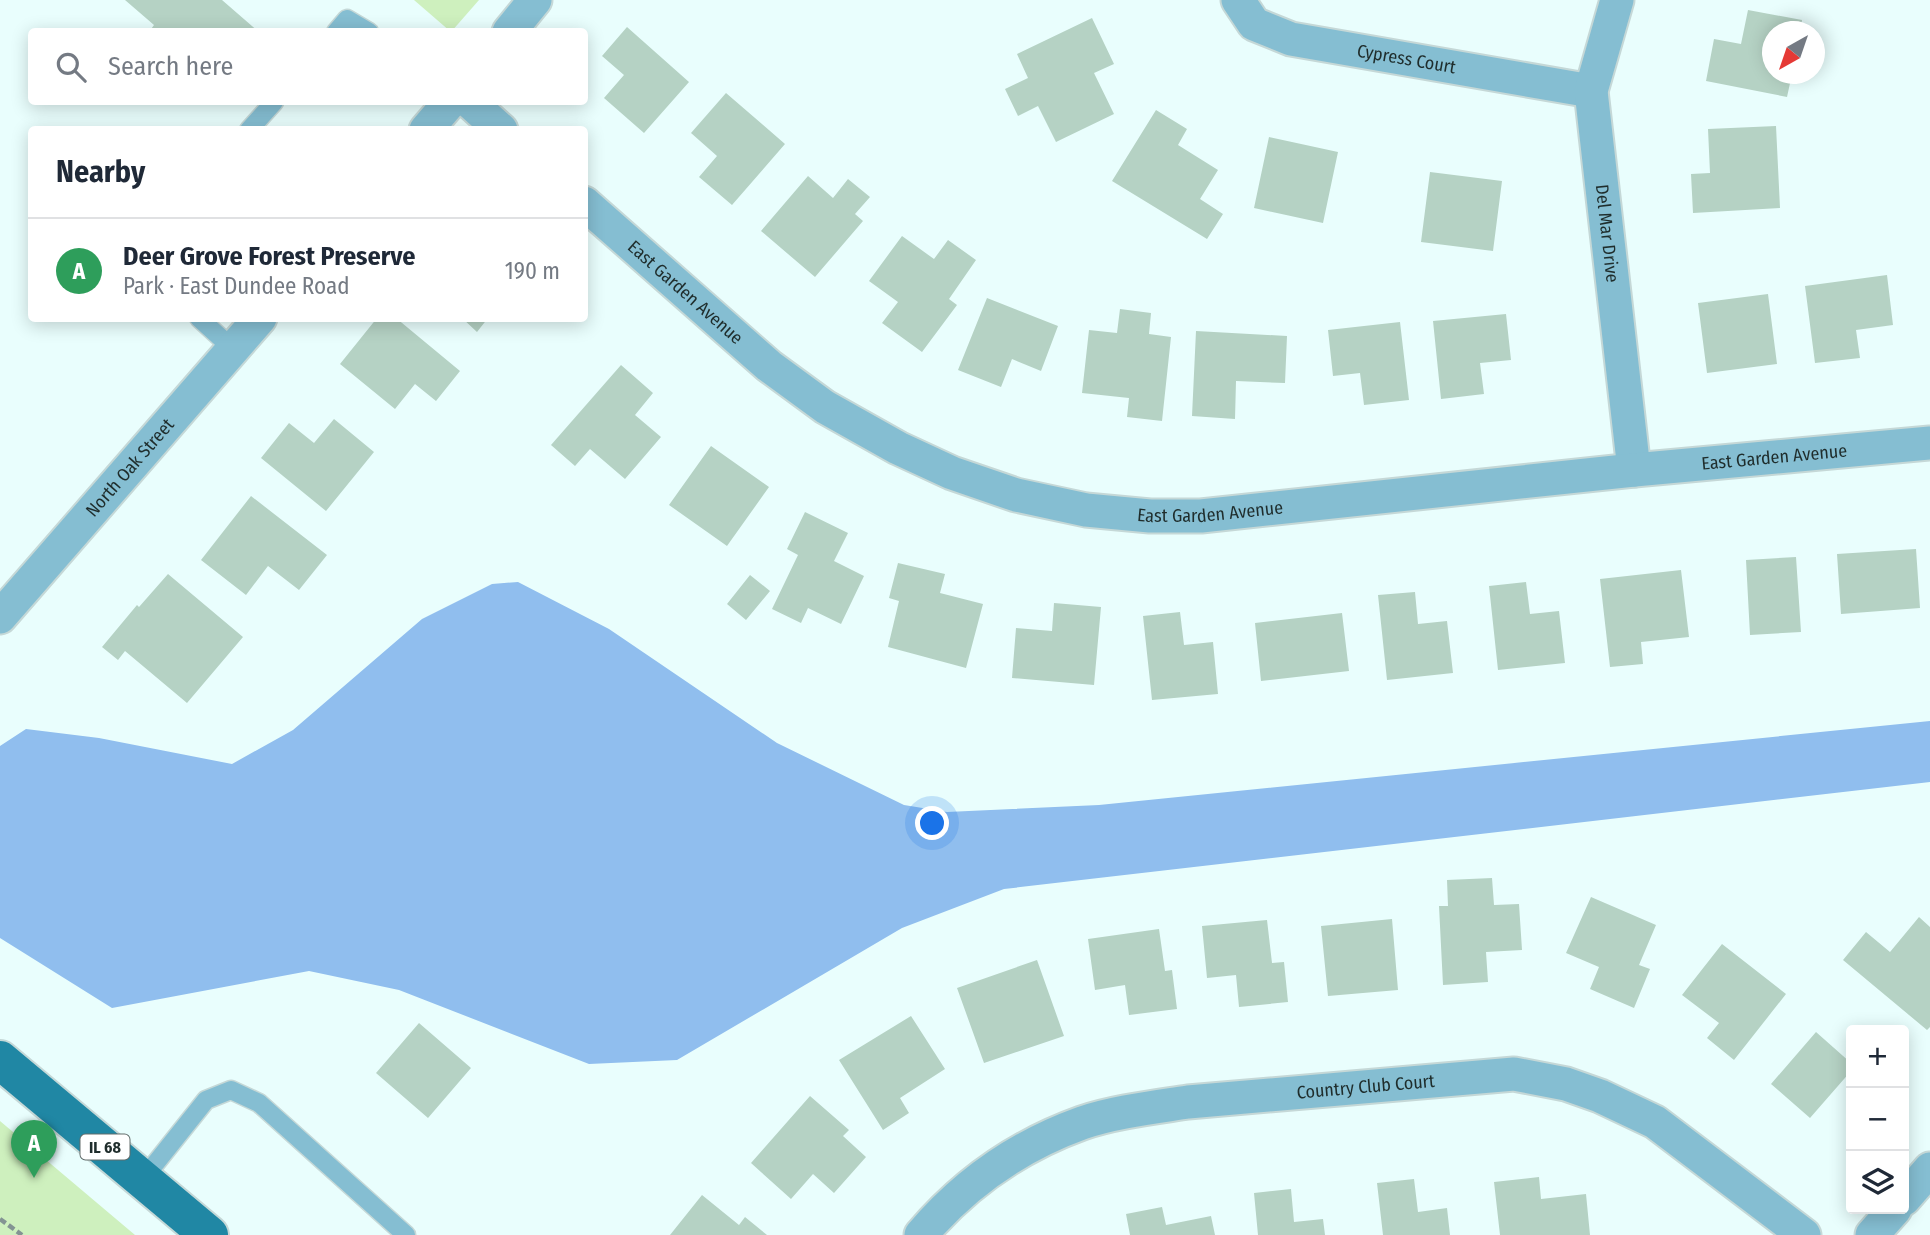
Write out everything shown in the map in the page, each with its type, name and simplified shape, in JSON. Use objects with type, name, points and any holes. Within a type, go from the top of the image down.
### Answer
[{"type":"main road","name":"IL 68","points":[[0,1060],[209,1235]]},
{"type":"street","points":[[512,28],[535,0]]},
{"type":"street","name":"Cypress Court","points":[[1238,0],[1254,24],[1291,39],[1591,91]]},
{"type":"street","name":"Del Mar Drive","points":[[1617,0],[1591,91],[1634,470]]},
{"type":"street","points":[[429,126],[447,105]]},
{"type":"street","points":[[473,105],[497,126]]},
{"type":"street","name":"East Garden Avenue","points":[[588,207],[769,366],[825,407],[898,448],[952,473],[1016,495],[1086,510],[1150,516],[1201,516],[1634,470],[1930,443]]},
{"type":"street","name":"North Oak Street","points":[[0,617],[257,322]]},
{"type":"street","name":"Country Club Court","points":[[921,1235],[944,1208],[1003,1161],[1039,1141],[1084,1122],[1188,1102],[1514,1074],[1566,1084],[1600,1096],[1655,1122],[1804,1235]]},
{"type":"street","points":[[1909,1193],[1930,1169]]},
{"type":"street","points":[[1872,1235],[1891,1214]]},
{"type":"lane","points":[[339,28],[347,19],[362,28]]},
{"type":"lane","points":[[252,126],[271,105]]},
{"type":"lane","points":[[204,322],[233,349]]},
{"type":"lane","points":[[143,1179],[206,1100],[231,1090],[259,1103],[400,1233]]},
{"type":"path","points":[[0,1219],[22,1235]]},
{"type":"green space","points":[[414,0],[479,0],[454,28],[446,28]]},
{"type":"green space","points":[[0,1121],[135,1235],[0,1235]]},
{"type":"water","points":[[518,582],[609,629],[777,743],[904,805],[947,812],[1099,805],[1930,721],[1930,782],[1004,889],[902,928],[677,1060],[589,1064],[399,990],[309,971],[112,1008],[0,938],[0,746],[26,729],[99,738],[232,764],[293,730],[422,619],[492,584]]},
{"type":"building","points":[[125,0],[222,0],[254,28],[152,28],[154,25]]},
{"type":"building","points":[[1748,10],[1802,20],[1762,21],[1762,84],[1790,84],[1787,97],[1706,81],[1714,39],[1741,44]]},
{"type":"building","points":[[1092,18],[1114,64],[1094,73],[1114,114],[1056,142],[1038,106],[1018,116],[1005,89],[1028,78],[1017,54]]},
{"type":"building","points":[[627,27],[689,82],[644,133],[604,98],[624,75],[602,56]]},
{"type":"building","points":[[726,93],[785,144],[732,205],[699,177],[717,156],[691,133]]},
{"type":"building","points":[[1156,110],[1187,129],[1178,145],[1218,170],[1200,199],[1223,214],[1207,239],[1112,181]]},
{"type":"building","points":[[1776,126],[1780,208],[1693,213],[1691,174],[1710,173],[1708,129]]},
{"type":"building","points":[[1269,137],[1338,152],[1323,223],[1254,208]]},
{"type":"building","points":[[1430,172],[1502,181],[1493,251],[1421,242]]},
{"type":"building","points":[[808,176],[833,198],[848,179],[870,197],[855,214],[863,221],[815,277],[761,231]]},
{"type":"building","points":[[902,236],[934,259],[948,240],[976,260],[949,299],[957,305],[922,352],[882,323],[898,302],[869,281]]},
{"type":"building","points":[[1887,275],[1893,325],[1856,330],[1860,358],[1815,363],[1805,286]]},
{"type":"building","points":[[1768,294],[1777,364],[1707,373],[1698,303]]},
{"type":"building","points":[[987,298],[1058,326],[1041,371],[1012,359],[1001,387],[958,370]]},
{"type":"building","points":[[1120,309],[1151,313],[1149,334],[1171,337],[1162,421],[1127,417],[1129,398],[1082,393],[1089,330],[1117,333]]},
{"type":"building","points":[[1506,314],[1511,360],[1480,363],[1484,394],[1441,399],[1433,321]]},
{"type":"building","points":[[374,322],[401,322],[460,371],[436,401],[415,384],[395,409],[340,364]]},
{"type":"building","points":[[466,322],[485,322],[477,332]]},
{"type":"building","points":[[1400,322],[1409,400],[1364,405],[1360,373],[1333,376],[1328,330]]},
{"type":"building","points":[[1196,331],[1287,336],[1285,383],[1236,381],[1235,419],[1192,416]]},
{"type":"building","points":[[621,365],[653,393],[635,415],[661,437],[625,479],[590,449],[575,466],[551,445]]},
{"type":"building","points":[[334,419],[374,452],[326,511],[261,458],[289,423],[314,443]]},
{"type":"building","points":[[711,446],[769,487],[727,546],[669,505]]},
{"type":"building","points":[[251,496],[327,555],[299,590],[268,566],[246,595],[201,560]]},
{"type":"building","points":[[805,512],[848,533],[834,561],[864,576],[841,624],[808,608],[801,623],[772,609],[798,555],[787,549]]},
{"type":"building","points":[[1916,549],[1920,608],[1841,614],[1837,554]]},
{"type":"building","points":[[1796,557],[1801,632],[1750,635],[1746,560]]},
{"type":"building","points":[[898,563],[945,574],[940,593],[983,604],[966,668],[888,647],[899,601],[889,598]]},
{"type":"building","points":[[1681,570],[1689,637],[1641,642],[1643,664],[1610,667],[1600,579]]},
{"type":"building","points":[[168,574],[243,637],[187,703],[125,651],[118,660],[102,647],[137,605],[139,607]]},
{"type":"building","points":[[750,575],[770,591],[746,620],[727,604]]},
{"type":"building","points":[[1526,582],[1530,614],[1559,611],[1565,663],[1498,670],[1489,586]]},
{"type":"building","points":[[1415,592],[1418,624],[1447,621],[1453,673],[1387,680],[1378,595]]},
{"type":"building","points":[[1054,603],[1101,607],[1094,685],[1012,678],[1016,628],[1052,631]]},
{"type":"building","points":[[1180,612],[1184,645],[1213,642],[1218,694],[1152,700],[1143,616]]},
{"type":"building","points":[[1342,613],[1349,671],[1261,681],[1255,623]]},
{"type":"building","points":[[1492,878],[1494,905],[1519,904],[1522,950],[1486,952],[1488,982],[1443,985],[1439,906],[1448,906],[1447,880]]},
{"type":"building","points":[[1591,897],[1656,925],[1639,965],[1650,969],[1634,1008],[1590,989],[1599,967],[1566,953]]},
{"type":"building","points":[[1919,917],[1930,927],[1930,1027],[1927,1030],[1843,960],[1866,932],[1890,952]]},
{"type":"building","points":[[1392,919],[1398,990],[1328,996],[1321,926]]},
{"type":"building","points":[[1267,920],[1272,963],[1284,962],[1288,1002],[1239,1007],[1236,975],[1207,978],[1202,926]]},
{"type":"building","points":[[1159,929],[1165,971],[1172,970],[1177,1009],[1129,1015],[1125,985],[1095,990],[1088,939]]},
{"type":"building","points":[[1722,944],[1786,994],[1734,1060],[1707,1038],[1719,1023],[1682,995]]},
{"type":"building","points":[[1037,960],[1064,1036],[984,1063],[957,988]]},
{"type":"building","points":[[911,1016],[945,1069],[900,1098],[909,1113],[883,1130],[839,1060]]},
{"type":"building","points":[[419,1023],[471,1068],[428,1118],[376,1073]]},
{"type":"building","points":[[1816,1032],[1846,1059],[1846,1077],[1810,1118],[1771,1084]]},
{"type":"building","points":[[810,1096],[849,1130],[843,1136],[866,1157],[834,1193],[813,1174],[791,1199],[751,1163]]},
{"type":"building","points":[[1539,1177],[1541,1199],[1586,1194],[1590,1235],[1500,1235],[1494,1182]]},
{"type":"building","points":[[1414,1179],[1418,1212],[1447,1208],[1450,1235],[1383,1235],[1377,1183]]},
{"type":"building","points":[[1291,1189],[1294,1222],[1323,1219],[1325,1235],[1258,1235],[1254,1193]]},
{"type":"building","points":[[702,1195],[739,1225],[745,1217],[767,1235],[670,1235]]},
{"type":"building","points":[[1162,1207],[1166,1225],[1211,1216],[1215,1235],[1130,1235],[1126,1214]]},
{"type":"place","name":"Deer Grove Forest Preserve","points":[[34,1178]]}]
